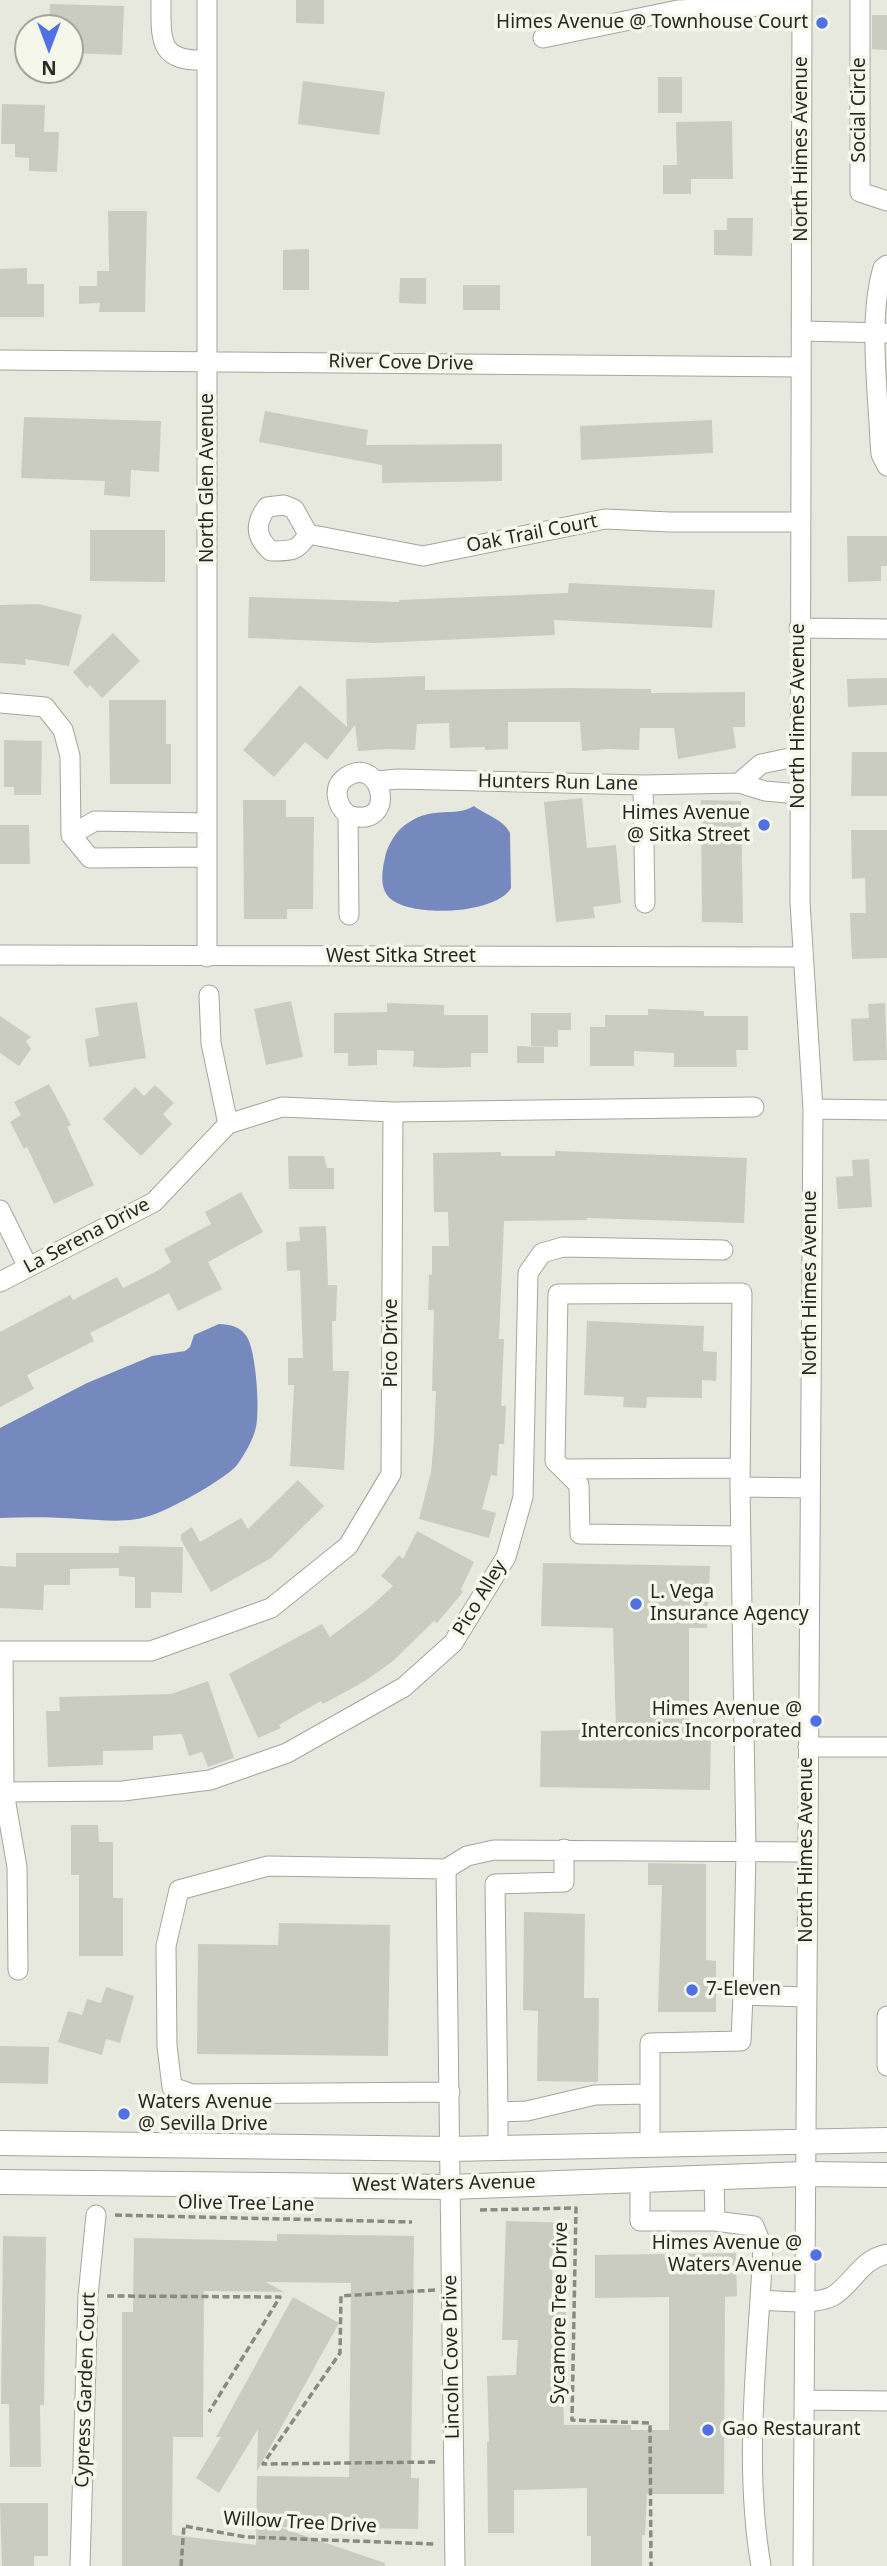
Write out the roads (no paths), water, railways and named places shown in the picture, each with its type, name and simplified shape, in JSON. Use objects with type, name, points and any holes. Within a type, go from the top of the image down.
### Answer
[{"type":"main road","name":"West Waters Avenue","points":[[0,2143],[450,2149],[887,2140]]},
{"type":"main road","points":[[90,2182],[91,2144]]},
{"type":"main road","name":"West Waters Avenue","points":[[0,2182],[450,2187],[805,2174],[887,2175]]},
{"type":"street","points":[[161,0],[161,36],[169,53],[187,61],[207,60]]},
{"type":"street","name":"North Glen Avenue","points":[[207,0],[207,957]]},
{"type":"street","name":"Social Circle","points":[[860,0],[860,192],[887,201]]},
{"type":"street","points":[[543,38],[678,10],[802,2]]},
{"type":"street","name":"North Himes Avenue","points":[[802,2],[800,902],[813,1109],[803,2566]]},
{"type":"street","points":[[887,265],[883,268],[878,284],[882,333],[881,454],[887,466]]},
{"type":"street","points":[[802,331],[882,333]]},
{"type":"street","name":"River Cove Drive","points":[[0,360],[801,367]]},
{"type":"street","name":"Oak Trail Court","points":[[308,534],[423,556],[605,519],[800,522]]},
{"type":"street","points":[[799,628],[887,629]]},
{"type":"street","points":[[0,703],[45,707],[63,730],[70,756],[71,835],[90,858],[206,857]]},
{"type":"street","points":[[739,783],[761,764],[799,756]]},
{"type":"street","name":"Hunters Run Lane","points":[[349,915],[348,814],[338,803],[337,792],[339,784],[354,774],[369,775],[377,781],[398,779],[643,785],[739,783],[765,791],[799,794]]},
{"type":"street","points":[[348,814],[358,818],[374,812],[380,804],[382,794],[377,781]]},
{"type":"street","points":[[643,785],[645,903]]},
{"type":"street","points":[[71,835],[96,821],[207,823]]},
{"type":"street","name":"West Sitka Street","points":[[0,955],[803,957]]},
{"type":"street","points":[[209,995],[211,1042],[228,1124]]},
{"type":"street","name":"La Serena Drive","points":[[0,1282],[154,1202],[228,1124],[282,1107],[393,1112]]},
{"type":"street","points":[[393,1112],[754,1107]]},
{"type":"street","points":[[813,1109],[887,1110]]},
{"type":"street","name":"Pico Drive","points":[[1,1651],[151,1651],[271,1608],[348,1546],[391,1474],[393,1112]]},
{"type":"street","points":[[0,1210],[27,1267]]},
{"type":"street","name":"Pico Alley","points":[[4,1792],[123,1791],[210,1780],[286,1753],[404,1687],[453,1643],[506,1557],[523,1497],[528,1273],[542,1253],[563,1247],[723,1250]]},
{"type":"street","points":[[650,2144],[650,2043],[741,2041],[746,1851],[740,1536],[742,1293],[558,1294],[555,1461],[579,1485],[580,1534],[740,1536]]},
{"type":"street","points":[[562,1469],[740,1478],[810,1488]]},
{"type":"street","points":[[1,1651],[4,1792],[18,1867],[18,1970]]},
{"type":"street","points":[[808,1747],[887,1747]]},
{"type":"street","points":[[498,2148],[495,1884],[564,1882],[564,1849]]},
{"type":"street","points":[[450,2092],[192,2094],[172,2087],[167,2046],[166,1946],[179,1890],[268,1866],[446,1870],[467,1856],[494,1850],[807,1852]]},
{"type":"street","name":"Lincoln Cove Drive","points":[[446,1870],[455,2566]]},
{"type":"street","points":[[743,1995],[806,1997]]},
{"type":"street","points":[[887,2016],[887,2066]]},
{"type":"street","points":[[498,2112],[527,2111],[595,2095],[650,2094]]},
{"type":"street","points":[[714,2178],[715,2221]]},
{"type":"street","points":[[640,2180],[640,2221],[715,2221],[754,2226],[762,2248],[754,2388],[754,2525],[761,2566]]},
{"type":"street","name":"Cypress Garden Court","points":[[80,2566],[88,2296],[96,2215]]},
{"type":"street","points":[[760,2300],[804,2302],[835,2296],[868,2260],[887,2254]]},
{"type":"street","points":[[804,2400],[887,2401]]},
{"type":"water","points":[[474,806],[499,821],[510,833],[511,888],[502,897],[488,904],[450,911],[411,908],[397,903],[387,895],[382,882],[382,872],[390,843],[400,829],[426,814],[459,811]]},
{"type":"water","points":[[219,1324],[235,1327],[247,1337],[253,1355],[256,1381],[258,1408],[255,1432],[243,1456],[231,1471],[174,1506],[136,1519],[118,1521],[0,1518],[0,1428],[87,1383],[152,1356],[185,1351],[190,1347],[194,1335]]},
{"type":"place","name":"Himes Avenue @ Townhouse Court","points":[[822,23]]},
{"type":"place","name":"Himes Avenue @ Sitka Street","points":[[764,825]]},
{"type":"place","name":"L. Vega Insurance Agency","points":[[636,1604]]},
{"type":"place","name":"Himes Avenue @ Interconics Incorporated","points":[[816,1721]]},
{"type":"place","name":"7-Eleven","points":[[692,1990]]},
{"type":"place","name":"Waters Avenue @ Sevilla Drive","points":[[124,2114]]},
{"type":"place","name":"Himes Avenue @ Waters Avenue","points":[[816,2255]]},
{"type":"place","name":"Gao Restaurant","points":[[708,2430]]}]
